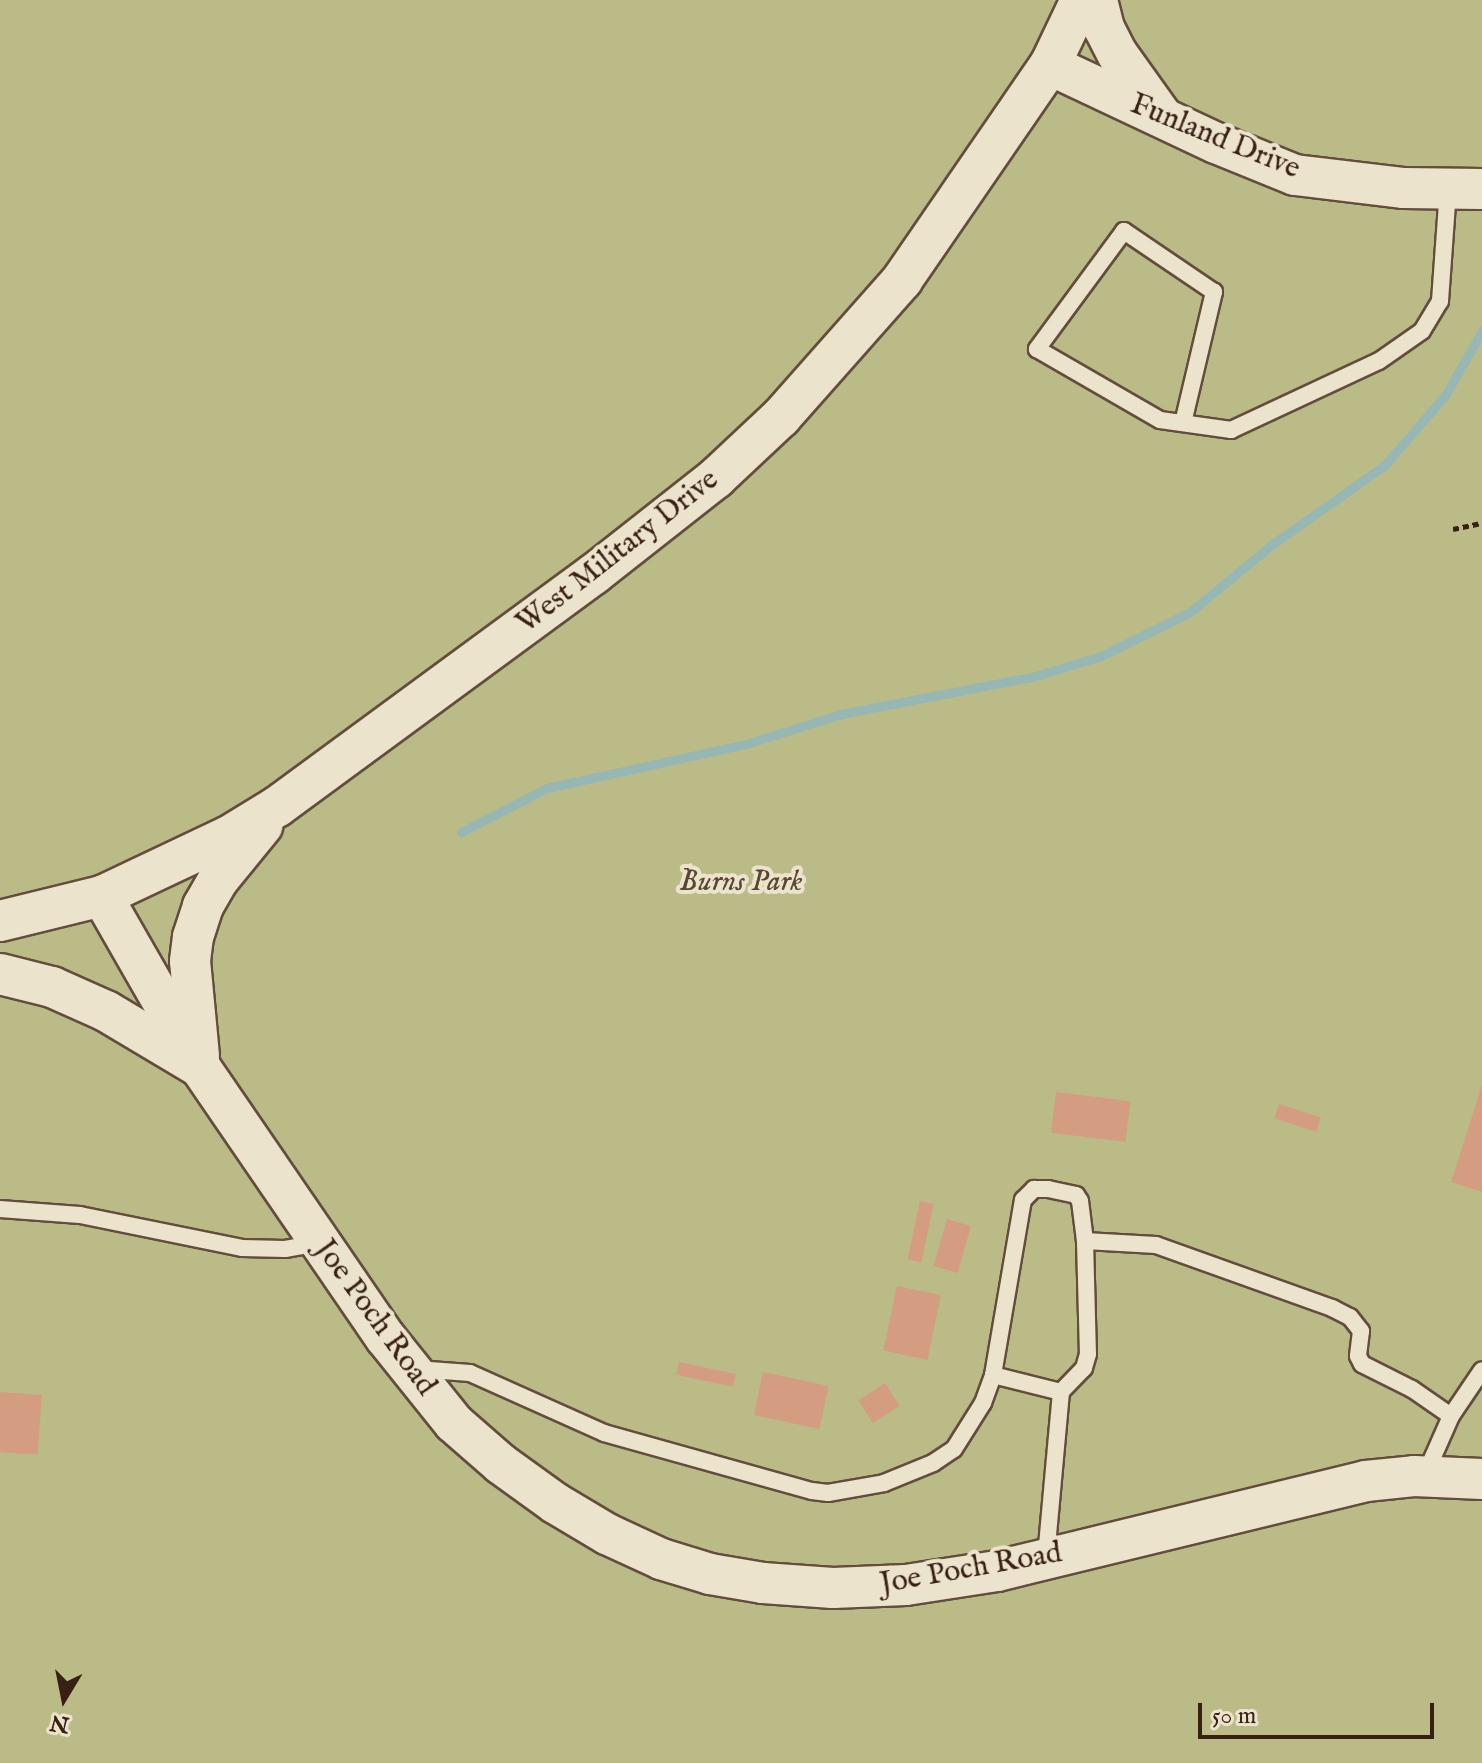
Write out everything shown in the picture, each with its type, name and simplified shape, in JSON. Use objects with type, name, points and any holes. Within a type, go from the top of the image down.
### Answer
[{"type":"street","name":"West Military Drive","points":[[0,921],[102,896],[229,836],[278,806],[594,574],[716,478],[781,417],[902,280],[1050,65],[1081,0]]},
{"type":"street","points":[[1097,0],[1104,28],[1118,55],[1163,118]]},
{"type":"street","name":"Funland Drive","points":[[1050,65],[1295,175],[1404,188],[1465,189]]},
{"type":"street","name":"Joe Poch Road","points":[[200,1067],[190,961],[193,937],[203,906],[218,880],[278,806]]},
{"type":"street","name":"Joe Poch Road","points":[[102,896],[200,1067],[320,1243],[410,1369],[454,1423],[501,1464],[555,1503],[607,1534],[661,1559],[710,1574],[763,1583],[819,1587],[906,1585],[997,1571],[1366,1481],[1424,1476],[1482,1479]]},
{"type":"street","name":"Joe Poch Road","points":[[0,974],[52,987],[106,1011],[200,1067]]},
{"type":"lane","points":[[1183,423],[1214,292],[1124,231],[1037,349],[1160,420],[1231,430],[1379,361],[1422,331],[1440,301],[1465,189]]},
{"type":"lane","points":[[410,1369],[470,1373],[604,1433],[828,1493],[884,1483],[933,1463],[954,1449],[983,1403],[993,1375],[1004,1295],[1027,1193],[1048,1189],[1076,1195],[1080,1201],[1085,1241],[1088,1354],[1084,1368],[1061,1392],[1046,1559]]},
{"type":"lane","points":[[0,1209],[80,1215],[242,1248],[285,1249],[320,1243]]},
{"type":"lane","points":[[1085,1241],[1156,1245],[1332,1308],[1350,1317],[1361,1331],[1358,1356],[1362,1364],[1412,1389],[1451,1416]]},
{"type":"lane","points":[[1424,1476],[1451,1416],[1482,1370]]},
{"type":"lane","points":[[993,1375],[1061,1392]]},
{"type":"path","points":[[1453,529],[1482,523]]},
{"type":"green space","name":"Burns Park","points":[[0,0],[1482,0],[1482,1763],[0,1763]]},
{"type":"building","points":[[1482,1085],[1482,1192],[1451,1182]]},
{"type":"building","points":[[1056,1092],[1130,1101],[1125,1142],[1051,1133]]},
{"type":"building","points":[[1279,1104],[1321,1118],[1316,1132],[1274,1118]]},
{"type":"building","points":[[920,1201],[934,1204],[921,1263],[908,1260]]},
{"type":"building","points":[[947,1219],[971,1226],[958,1273],[933,1266]]},
{"type":"building","points":[[897,1286],[941,1295],[927,1360],[883,1351]]},
{"type":"building","points":[[679,1362],[736,1374],[733,1387],[676,1375]]},
{"type":"building","points":[[763,1372],[829,1386],[819,1429],[754,1415]]},
{"type":"building","points":[[885,1383],[900,1406],[873,1423],[858,1400]]},
{"type":"building","points":[[0,1392],[42,1395],[38,1455],[0,1452]]},
{"type":"waterway","points":[[461,832],[547,788],[746,744],[841,714],[1032,677],[1101,656],[1190,612],[1270,546],[1385,465],[1446,394],[1482,331]]}]
